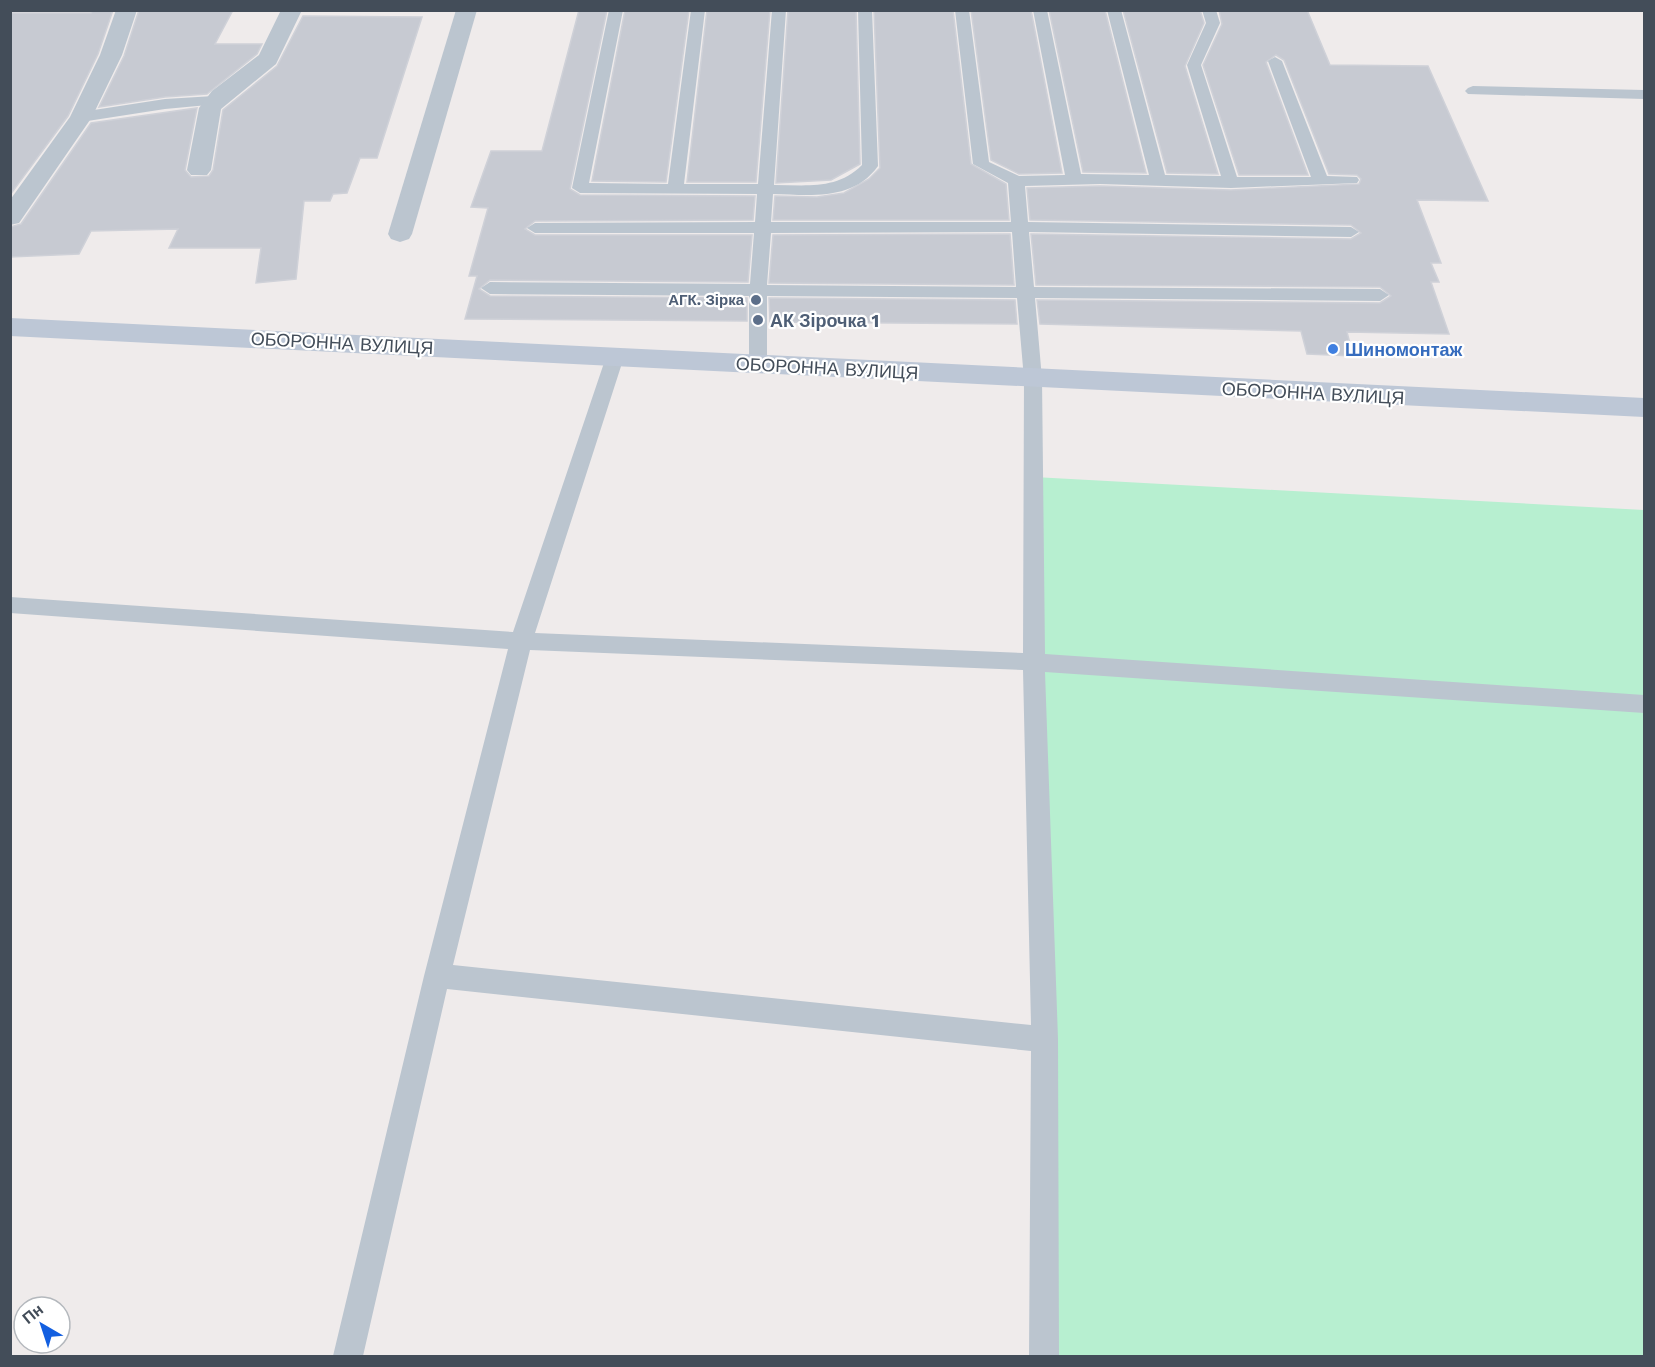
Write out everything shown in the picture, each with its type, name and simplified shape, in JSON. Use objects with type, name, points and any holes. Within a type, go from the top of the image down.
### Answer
[{"type":"street","points":[[10,218],[81,117],[111,55],[128,10]]},
{"type":"street","points":[[199,170],[207,115],[214,101],[268,59],[292,10]]},
{"type":"street","points":[[400,234],[467,10]]},
{"type":"street","name":"ОБОРОННА ВУЛИЦЯ","points":[[10,327],[1644,408]]},
{"type":"lane","points":[[616,10],[580,188],[832,190],[859,177],[870,166],[865,10]]},
{"type":"lane","points":[[675,190],[698,10]]},
{"type":"lane","points":[[758,365],[758,289],[779,10]]},
{"type":"lane","points":[[962,10],[981,164],[1016,181],[1074,178],[1231,183],[1351,180]]},
{"type":"lane","points":[[1040,10],[1074,178]]},
{"type":"lane","points":[[1114,10],[1158,179]]},
{"type":"lane","points":[[1209,10],[1214,23],[1194,65],[1231,183]]},
{"type":"lane","points":[[1275,61],[1321,182]]},
{"type":"lane","points":[[1473,91],[1644,96]]},
{"type":"lane","points":[[81,117],[165,104],[214,101]]},
{"type":"lane","points":[[1016,181],[1033,379],[1034,662],[1045,1039],[1044,1356]]},
{"type":"lane","points":[[535,228],[1020,227],[1351,232]]},
{"type":"lane","points":[[490,288],[1380,295]]},
{"type":"lane","points":[[348,1356],[437,976],[521,641],[615,357]]},
{"type":"lane","points":[[10,605],[521,641],[1034,662],[1644,704]]},
{"type":"lane","points":[[437,976],[1045,1039]]},
{"type":"green space","points":[[1034,477],[1644,510],[1644,1356],[1044,1356]]},
{"type":"building","points":[[93,10],[113,10],[98,54],[68,116],[10,195],[10,13],[91,13]]},
{"type":"building","points":[[139,10],[233,10],[215,44],[262,44],[257,54],[207,94],[165,97],[99,107],[124,56]]},
{"type":"building","points":[[579,10],[607,10],[570,189],[580,195],[755,196],[753,220],[535,221],[525,229],[535,235],[752,235],[748,282],[490,280],[479,289],[490,296],[747,298],[747,321],[465,319],[477,276],[469,276],[488,208],[471,207],[491,151],[542,151]]},
{"type":"building","points":[[625,10],[689,10],[666,182],[592,181]]},
{"type":"building","points":[[707,10],[770,10],[756,182],[687,182]]},
{"type":"building","points":[[788,10],[856,10],[860,164],[831,180],[776,183]]},
{"type":"building","points":[[874,10],[953,10],[971,164],[1006,184],[1009,220],[773,220],[775,196],[817,197],[844,193],[869,179],[880,168]]},
{"type":"building","points":[[971,10],[1031,10],[1062,173],[1019,174],[991,160]]},
{"type":"building","points":[[1049,10],[1105,10],[1146,173],[1083,172]]},
{"type":"building","points":[[1123,10],[1200,10],[1204,23],[1185,66],[1218,174],[1167,173]]},
{"type":"building","points":[[1219,10],[1307,10],[1330,65],[1428,66],[1488,201],[1417,200],[1441,263],[1431,263],[1439,282],[1431,282],[1449,334],[1347,332],[1353,356],[1307,354],[1301,331],[1040,324],[1037,300],[1380,303],[1391,296],[1380,287],[1036,285],[1031,234],[1351,239],[1361,233],[1351,225],[1030,220],[1027,188],[1100,186],[1231,190],[1359,184],[1361,179],[1357,175],[1329,174],[1284,60],[1276,55],[1266,62],[1308,175],[1239,175],[1203,65],[1222,24]]},
{"type":"building","points":[[303,16],[422,17],[377,158],[360,158],[347,193],[333,194],[330,201],[304,201],[296,279],[256,283],[261,248],[169,248],[178,229],[91,231],[79,254],[10,257],[10,227],[21,224],[91,123],[197,108],[185,170],[191,177],[209,176],[213,170],[223,110],[277,66]]},
{"type":"building","points":[[1010,234],[1014,285],[769,283],[773,235]]},
{"type":"building","points":[[769,298],[1015,300],[1017,324],[770,322]]},
{"type":"place","name":"АГК. Зірка","points":[[756,300]]},
{"type":"place","name":"АК Зірочка 1","points":[[758,320]]},
{"type":"place","name":"Шиномонтаж","points":[[1333,349]]}]
